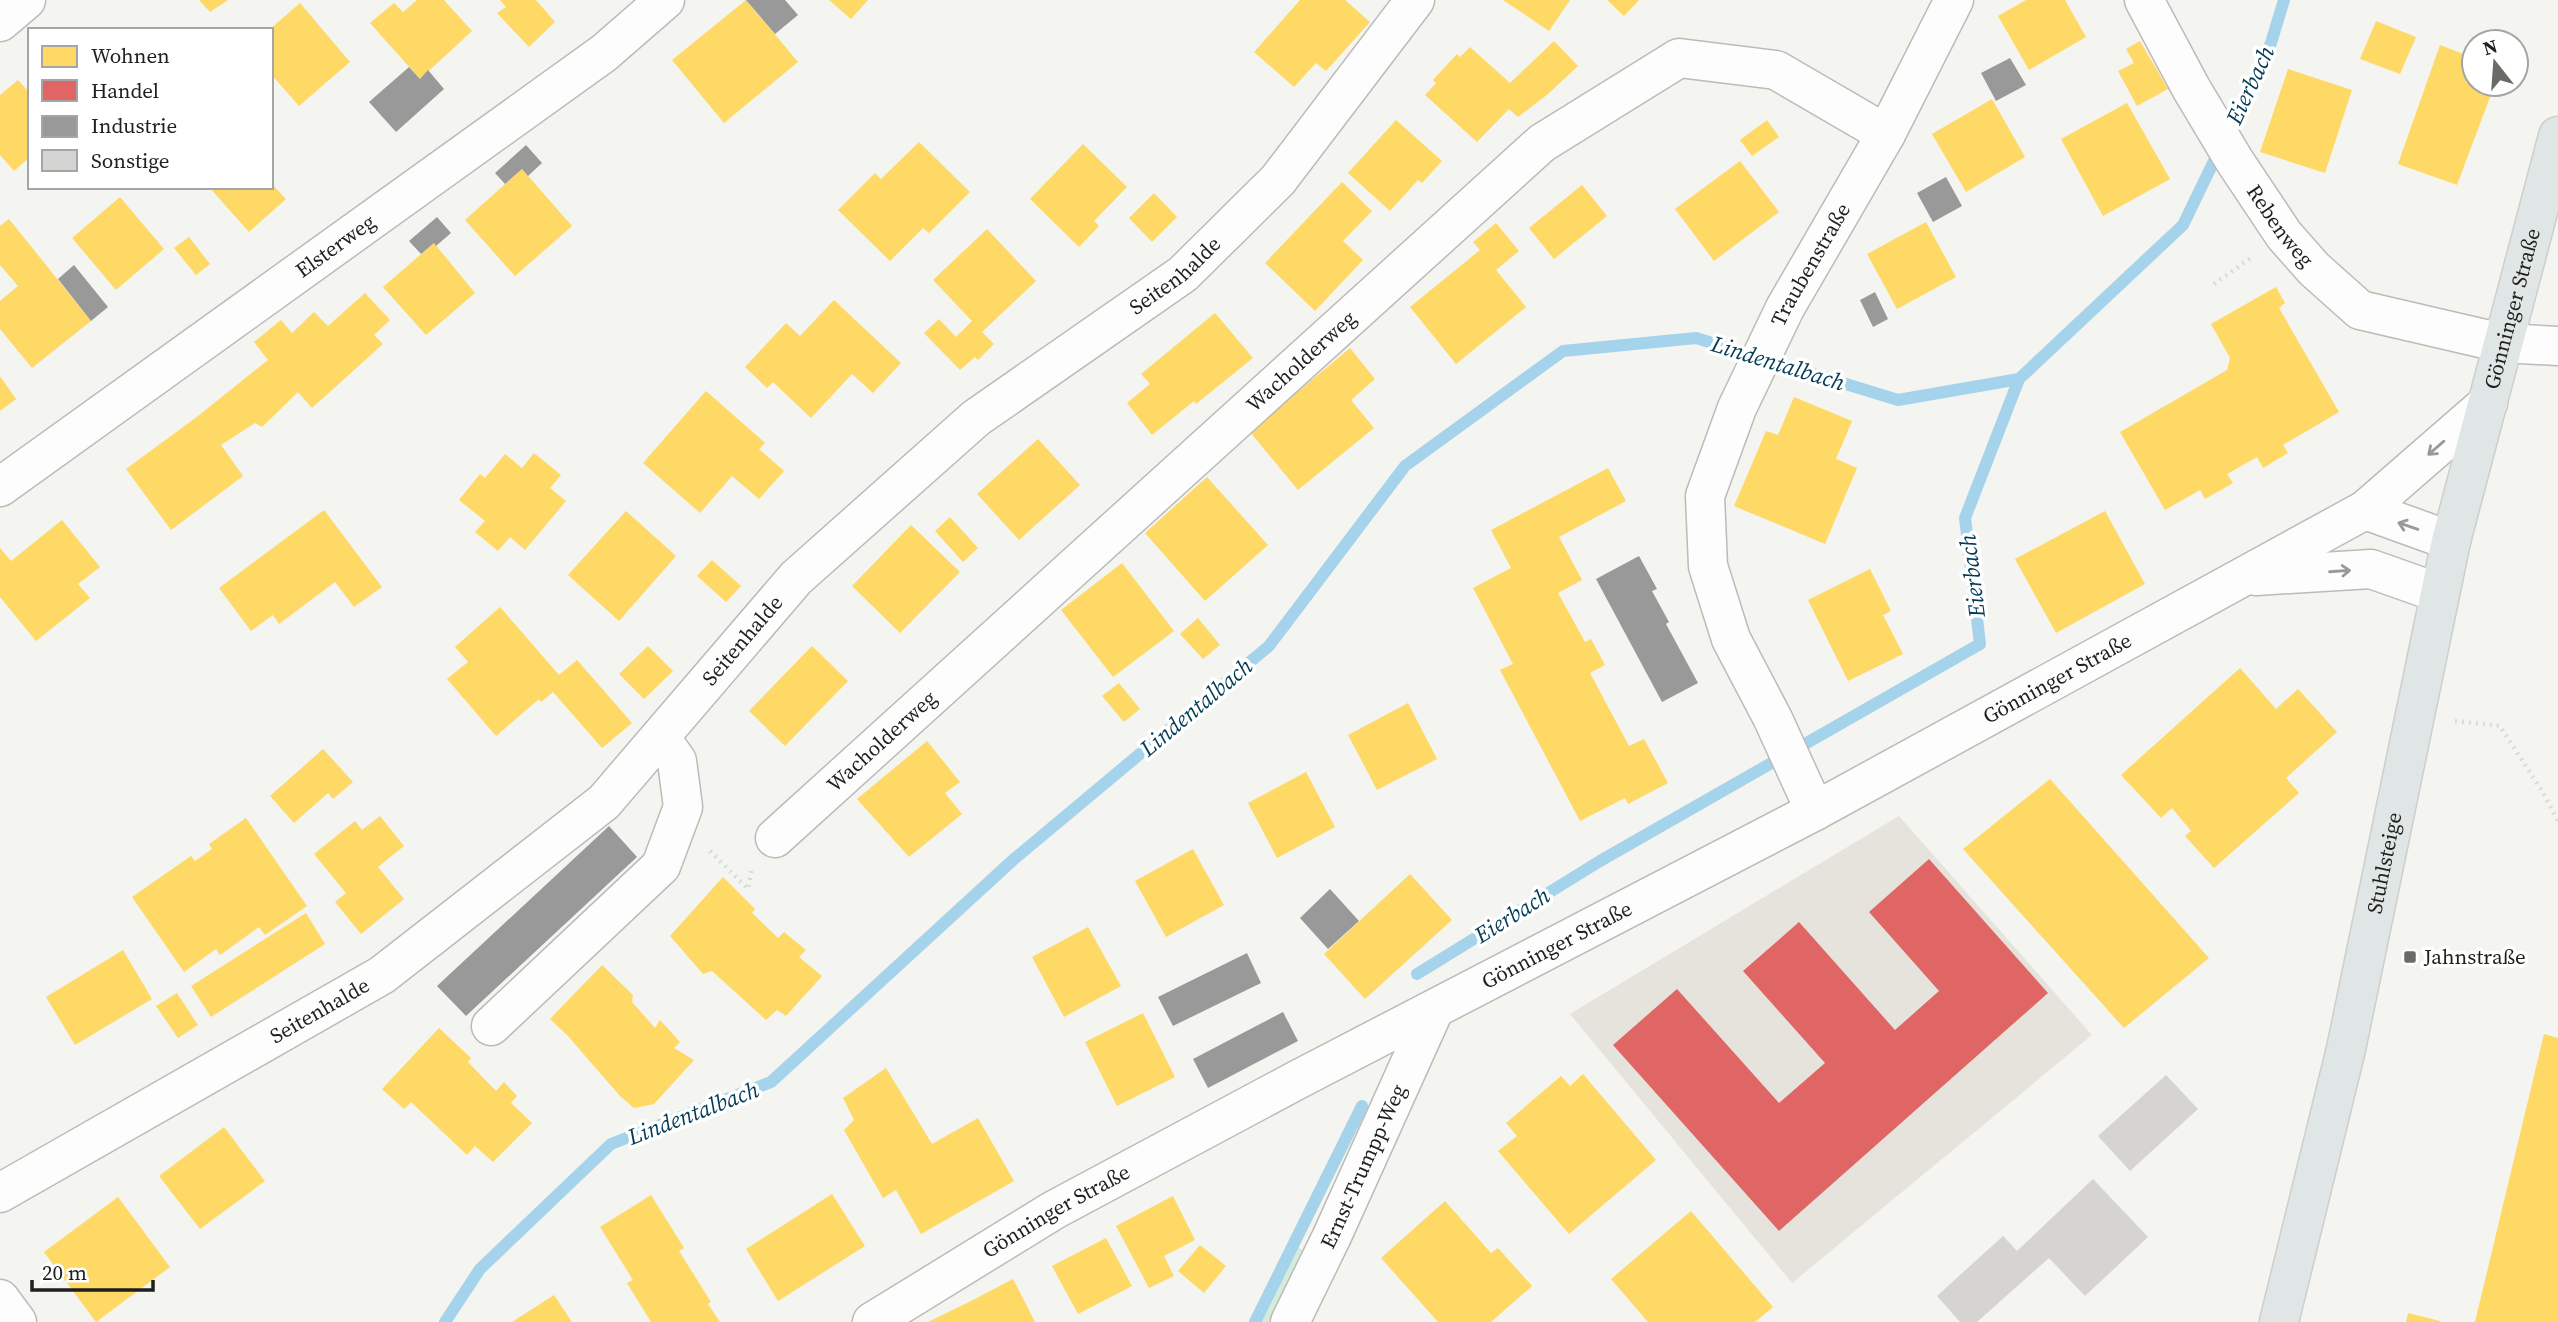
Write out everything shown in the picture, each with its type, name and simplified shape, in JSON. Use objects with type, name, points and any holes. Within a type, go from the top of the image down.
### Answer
[{"type":"main road","name":"Gönninger Straße","points":[[2488,403],[2558,136]]},
{"type":"main road","name":"Stuhlsteige","points":[[2279,1322],[2346,1049],[2439,593],[2488,403]]},
{"type":"street","points":[[0,22],[26,0]]},
{"type":"street","name":"Elsterweg","points":[[0,487],[604,53],[665,0]]},
{"type":"street","name":"Seitenhalde","points":[[0,1193],[382,975],[604,802],[796,578],[976,418],[1183,274],[1278,180],[1415,0]]},
{"type":"street","name":"Traubenstraße","points":[[1815,811],[1773,719],[1731,639],[1708,566],[1705,496],[1737,408],[1785,309],[1886,134],[1954,0]]},
{"type":"street","name":"Rebenweg","points":[[2144,0],[2191,88],[2234,160],[2284,235],[2314,269],[2360,310],[2502,343],[2558,346]]},
{"type":"street","name":"Wacholderweg","points":[[775,838],[1542,143],[1679,58],[1776,70],[1886,134]]},
{"type":"street","name":"Gönninger Straße","points":[[872,1322],[1054,1210],[1297,1080],[1815,811],[2247,577],[2365,510],[2488,403]]},
{"type":"street","points":[[2365,510],[2451,541]]},
{"type":"street","points":[[2247,577],[2371,569],[2439,593]]},
{"type":"street","points":[[491,1026],[661,866],[683,807],[677,761],[660,737]]},
{"type":"street","name":"Ernst-Trumpp-Weg","points":[[1290,1322],[1332,1236],[1429,1013]]},
{"type":"street","points":[[0,1299],[17,1322]]},
{"type":"path","points":[[2501,726],[2558,821]]},
{"type":"path","points":[[661,866],[671,875],[707,848],[748,889],[754,859],[775,838]]},
{"type":"shaded area","points":[[1899,816],[2092,1035],[1792,1283],[1570,1014]]},
{"type":"green space","points":[[1292,1243],[1314,1259],[1279,1322],[1251,1322]]},
{"type":"building: Wohnen","points":[[199,0],[228,0],[210,12]]},
{"type":"building: Wohnen","points":[[417,0],[444,0],[472,31],[420,79],[370,23],[394,3],[403,12]]},
{"type":"building: Wohnen","points":[[500,0],[536,0],[555,22],[529,47],[497,13],[506,7]]},
{"type":"building: Wohnen","points":[[746,0],[798,62],[724,123],[672,60]]},
{"type":"building: Wohnen","points":[[829,0],[868,0],[851,19]]},
{"type":"building: Wohnen","points":[[1300,0],[1345,0],[1370,22],[1326,71],[1316,63],[1294,87],[1254,52]]},
{"type":"building: Wohnen","points":[[1503,0],[1570,0],[1549,31]]},
{"type":"building: Wohnen","points":[[1607,0],[1639,0],[1624,16]]},
{"type":"building: Wohnen","points":[[2026,0],[2065,0],[2086,37],[2029,70],[1998,16]]},
{"type":"building: Wohnen","points":[[300,3],[350,62],[299,106],[273,76],[271,28]]},
{"type":"building: Wohnen","points":[[2376,21],[2416,37],[2400,74],[2360,59]]},
{"type":"building: Wohnen","points":[[1554,41],[1578,66],[1518,117],[1509,109],[1477,142],[1425,95],[1436,83],[1433,80],[1457,54],[1460,57],[1470,47],[1510,83]]},
{"type":"building: Wohnen","points":[[2140,41],[2168,89],[2137,106],[2118,71],[2134,63],[2126,49]]},
{"type":"building: Wohnen","points":[[2440,45],[2460,53],[2460,98],[2490,98],[2457,185],[2398,164]]},
{"type":"building: Wohnen","points":[[2288,69],[2352,90],[2325,173],[2260,152]]},
{"type":"building: Wohnen","points":[[18,80],[28,91],[28,159],[14,171],[0,155],[0,95]]},
{"type":"building: Wohnen","points":[[1992,99],[2025,157],[1966,192],[1932,134]]},
{"type":"building: Wohnen","points":[[2127,103],[2170,179],[2103,216],[2061,139]]},
{"type":"building: Wohnen","points":[[1396,120],[1442,161],[1422,183],[1418,180],[1390,211],[1348,173]]},
{"type":"building: Wohnen","points":[[1767,120],[1779,137],[1752,156],[1740,140]]},
{"type":"building: Wohnen","points":[[919,142],[970,192],[929,233],[923,228],[890,261],[838,210],[875,173],[881,179]]},
{"type":"building: Wohnen","points":[[1083,144],[1127,187],[1094,221],[1099,226],[1079,247],[1030,199]]},
{"type":"building: Wohnen","points":[[1740,161],[1779,212],[1714,261],[1675,209]]},
{"type":"building: Wohnen","points":[[522,169],[572,226],[515,276],[465,220]]},
{"type":"building: Wohnen","points":[[1342,182],[1372,211],[1343,241],[1363,260],[1315,311],[1265,263]]},
{"type":"building: Wohnen","points":[[273,185],[286,199],[249,232],[211,189],[273,189]]},
{"type":"building: Wohnen","points":[[1582,185],[1607,216],[1554,259],[1529,228]]},
{"type":"building: Wohnen","points":[[1154,193],[1177,217],[1152,242],[1129,218]]},
{"type":"building: Wohnen","points":[[120,197],[164,249],[116,290],[72,238]]},
{"type":"building: Wohnen","points":[[9,219],[91,321],[32,368],[0,329],[0,301],[18,286],[0,265],[0,226]]},
{"type":"building: Wohnen","points":[[1926,222],[1956,277],[1897,309],[1867,254]]},
{"type":"building: Wohnen","points":[[1496,223],[1519,251],[1496,270],[1526,307],[1456,364],[1410,307],[1480,250],[1473,242]]},
{"type":"building: Wohnen","points":[[987,229],[1036,281],[982,332],[994,344],[978,360],[975,357],[960,370],[924,333],[939,319],[956,337],[972,321],[933,280]]},
{"type":"building: Wohnen","points":[[189,237],[210,264],[196,275],[174,248]]},
{"type":"building: Wohnen","points":[[434,243],[475,293],[426,335],[383,287]]},
{"type":"building: Wohnen","points":[[2276,287],[2285,303],[2279,308],[2339,412],[2283,445],[2288,453],[2263,468],[2257,457],[2227,474],[2233,483],[2205,499],[2200,490],[2165,510],[2120,432],[2227,370],[2230,358],[2211,324]]},
{"type":"building: Wohnen","points":[[365,293],[390,320],[374,335],[383,344],[312,408],[298,392],[262,427],[255,423],[221,445],[243,476],[171,530],[126,469],[268,360],[254,342],[281,320],[292,333],[314,312],[328,326]]},
{"type":"building: Wohnen","points":[[834,300],[901,363],[873,393],[852,374],[811,418],[773,382],[767,388],[745,367],[786,323],[800,336]]},
{"type":"building: Wohnen","points":[[1215,313],[1253,358],[1152,435],[1127,403],[1150,384],[1141,374]]},
{"type":"building: Wohnen","points":[[1350,348],[1375,379],[1351,400],[1374,428],[1298,490],[1250,432]]},
{"type":"building: Wohnen","points":[[0,376],[16,399],[0,411]]},
{"type":"building: Wohnen","points":[[706,391],[765,443],[759,449],[784,471],[759,499],[732,476],[700,513],[643,463]]},
{"type":"building: Wohnen","points":[[1794,397],[1852,421],[1836,459],[1857,468],[1825,544],[1734,506],[1766,431],[1778,435]]},
{"type":"building: Wohnen","points":[[1038,439],[1080,485],[1019,540],[977,494]]},
{"type":"building: Wohnen","points":[[534,453],[561,475],[550,488],[566,501],[525,550],[510,537],[498,551],[475,532],[485,521],[459,500],[480,474],[485,478],[505,454],[522,468]]},
{"type":"building: Wohnen","points":[[1608,468],[1626,501],[1559,537],[1582,580],[1558,593],[1585,642],[1591,639],[1605,665],[1590,673],[1629,746],[1644,739],[1668,783],[1628,804],[1625,798],[1580,821],[1500,670],[1513,664],[1473,588],[1511,568],[1491,530]]},
{"type":"building: Wohnen","points":[[1207,477],[1268,545],[1205,601],[1145,533]]},
{"type":"building: Wohnen","points":[[324,510],[382,587],[354,607],[335,582],[279,624],[273,615],[251,631],[219,588]]},
{"type":"building: Wohnen","points":[[626,511],[676,556],[619,621],[568,575]]},
{"type":"building: Wohnen","points":[[2105,511],[2145,584],[2056,633],[2015,559]]},
{"type":"building: Wohnen","points":[[950,517],[978,548],[963,562],[935,531]]},
{"type":"building: Wohnen","points":[[62,520],[100,567],[78,584],[90,598],[36,641],[0,597],[0,548],[11,561]]},
{"type":"building: Wohnen","points":[[911,525],[960,572],[900,633],[852,586]]},
{"type":"building: Wohnen","points":[[712,560],[741,586],[726,602],[697,576]]},
{"type":"building: Wohnen","points":[[1122,563],[1174,631],[1113,677],[1061,610]]},
{"type":"building: Wohnen","points":[[1870,569],[1891,611],[1883,615],[1903,654],[1848,681],[1808,600]]},
{"type":"building: Wohnen","points":[[500,607],[559,675],[577,660],[632,723],[602,748],[553,692],[541,702],[539,699],[496,736],[447,679],[468,662],[455,647]]},
{"type":"building: Wohnen","points":[[1198,618],[1220,645],[1203,659],[1180,634]]},
{"type":"building: Wohnen","points":[[648,646],[673,671],[644,699],[619,674]]},
{"type":"building: Wohnen","points":[[812,646],[848,681],[785,746],[749,711]]},
{"type":"building: Wohnen","points":[[2240,668],[2276,709],[2298,689],[2337,732],[2286,778],[2299,793],[2214,868],[2185,836],[2191,831],[2172,808],[2161,818],[2121,775]]},
{"type":"building: Wohnen","points":[[1119,683],[1140,709],[1124,722],[1102,696]]},
{"type":"building: Wohnen","points":[[1408,703],[1437,759],[1377,790],[1348,735]]},
{"type":"building: Wohnen","points":[[927,741],[960,782],[945,793],[962,814],[909,857],[857,799]]},
{"type":"building: Wohnen","points":[[323,749],[353,782],[333,799],[328,793],[294,823],[270,796]]},
{"type":"building: Wohnen","points":[[1306,772],[1335,827],[1277,858],[1248,803]]},
{"type":"building: Wohnen","points":[[2050,779],[2209,958],[2124,1028],[1963,849]]},
{"type":"building: Wohnen","points":[[380,816],[404,846],[378,867],[404,899],[361,934],[335,902],[346,893],[314,854],[355,821],[362,830]]},
{"type":"building: Wohnen","points":[[246,818],[307,906],[265,935],[259,927],[220,955],[216,949],[184,972],[132,897],[191,856],[195,861],[212,849],[209,844]]},
{"type":"building: Wohnen","points":[[1193,849],[1224,905],[1166,937],[1135,881]]},
{"type":"building: Wohnen","points":[[1410,874],[1452,920],[1365,999],[1324,954]]},
{"type":"building: Wohnen","points":[[723,877],[755,909],[752,913],[778,938],[784,932],[806,950],[799,957],[822,976],[786,1016],[777,1010],[766,1020],[712,971],[703,974],[670,936]]},
{"type":"building: Wohnen","points":[[306,913],[325,944],[211,1017],[191,986]]},
{"type":"building: Wohnen","points":[[1088,927],[1121,986],[1064,1017],[1032,957]]},
{"type":"building: Wohnen","points":[[123,950],[152,999],[75,1045],[46,997]]},
{"type":"building: Wohnen","points":[[602,965],[633,995],[632,1002],[655,1028],[660,1020],[680,1042],[674,1048],[694,1060],[654,1104],[634,1108],[550,1019]]},
{"type":"building: Wohnen","points":[[177,993],[198,1025],[178,1038],[156,1006]]},
{"type":"building: Wohnen","points":[[1143,1013],[1175,1077],[1117,1106],[1085,1042]]},
{"type":"building: Wohnen","points":[[439,1028],[471,1058],[468,1062],[496,1091],[504,1082],[517,1096],[511,1103],[532,1123],[493,1162],[475,1146],[467,1155],[411,1102],[404,1109],[382,1089]]},
{"type":"building: Wohnen","points":[[2544,1034],[2558,1038],[2558,1322],[2475,1322]]},
{"type":"building: Wohnen","points":[[886,1068],[932,1144],[978,1118],[1014,1181],[921,1234],[896,1190],[883,1198],[844,1130],[854,1120],[843,1098]]},
{"type":"building: Wohnen","points":[[1583,1074],[1656,1160],[1569,1234],[1498,1151],[1517,1136],[1506,1123],[1561,1076],[1570,1086]]},
{"type":"building: Wohnen","points":[[224,1127],[265,1181],[200,1229],[159,1176]]},
{"type":"building: Wohnen","points":[[832,1194],[865,1246],[778,1301],[746,1249]]},
{"type":"building: Wohnen","points":[[651,1195],[684,1248],[679,1251],[711,1302],[708,1304],[720,1322],[651,1322],[627,1283],[633,1280],[600,1227]]},
{"type":"building: Wohnen","points":[[1173,1196],[1195,1240],[1164,1256],[1174,1276],[1149,1288],[1116,1226]]},
{"type":"building: Wohnen","points":[[118,1197],[170,1267],[96,1322],[44,1252]]},
{"type":"building: Wohnen","points":[[1445,1201],[1491,1253],[1498,1248],[1532,1286],[1491,1322],[1438,1322],[1381,1258]]},
{"type":"building: Wohnen","points":[[1691,1211],[1773,1307],[1755,1322],[1648,1322],[1611,1279]]},
{"type":"building: Wohnen","points":[[1106,1238],[1132,1286],[1078,1314],[1052,1266]]},
{"type":"building: Wohnen","points":[[1200,1245],[1226,1266],[1204,1293],[1178,1271]]},
{"type":"building: Wohnen","points":[[1013,1279],[1035,1322],[928,1322],[969,1302]]},
{"type":"building: Wohnen","points":[[554,1295],[572,1322],[512,1322]]},
{"type":"building: Wohnen","points":[[2408,1313],[2440,1321],[2440,1322],[2406,1322]]},
{"type":"building: Handel","points":[[1929,859],[2048,993],[1779,1231],[1613,1045],[1677,989],[1779,1103],[1825,1063],[1743,971],[1799,922],[1895,1030],[1939,991],[1869,912]]},
{"type":"building: Industrie","points":[[746,0],[785,0],[798,15],[775,34]]},
{"type":"building: Industrie","points":[[2010,58],[2026,85],[1996,101],[1981,73]]},
{"type":"building: Industrie","points":[[409,67],[420,79],[428,70],[444,89],[396,132],[369,102]]},
{"type":"building: Industrie","points":[[526,145],[542,163],[528,176],[522,169],[505,184],[495,173]]},
{"type":"building: Industrie","points":[[1946,177],[1962,206],[1933,222],[1917,193]]},
{"type":"building: Industrie","points":[[437,217],[451,233],[421,254],[409,241]]},
{"type":"building: Industrie","points":[[74,265],[108,307],[91,321],[58,279]]},
{"type":"building: Industrie","points":[[1875,292],[1888,319],[1873,327],[1860,300]]},
{"type":"building: Industrie","points":[[1639,556],[1657,589],[1652,591],[1669,622],[1666,624],[1698,683],[1662,702],[1596,579]]},
{"type":"building: Industrie","points":[[609,826],[637,857],[466,1016],[437,986]]},
{"type":"building: Industrie","points":[[1330,889],[1359,921],[1328,949],[1300,918]]},
{"type":"building: Industrie","points":[[1247,953],[1261,983],[1173,1026],[1158,997]]},
{"type":"building: Industrie","points":[[1283,1012],[1298,1041],[1208,1088],[1193,1059]]},
{"type":"building: Sonstige","points":[[2166,1075],[2198,1109],[2130,1171],[2098,1136]]},
{"type":"building: Sonstige","points":[[2093,1179],[2148,1237],[2085,1296],[2049,1258],[1977,1322],[1960,1322],[1937,1296],[2003,1236],[2017,1251]]},
{"type":"waterway","name":"Eierbach","points":[[1417,974],[1600,861],[1980,644],[1965,518],[2019,379],[2183,225],[2271,43],[2284,0]]},
{"type":"waterway","name":"Lindentalbach","points":[[445,1322],[480,1269],[611,1144],[771,1082],[1013,860],[1269,646],[1405,466],[1563,351],[1696,338],[1898,400],[2019,379]]},
{"type":"waterway","name":"Eierbach","points":[[1255,1322],[1362,1106]]},
{"type":"place","name":"Jahnstraße","points":[[2410,957]]}]
